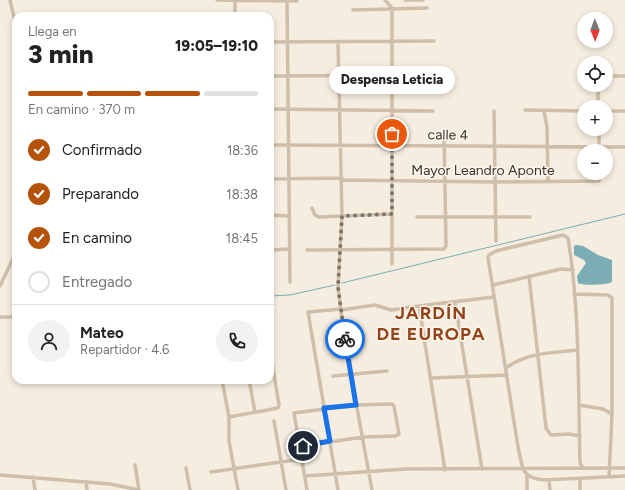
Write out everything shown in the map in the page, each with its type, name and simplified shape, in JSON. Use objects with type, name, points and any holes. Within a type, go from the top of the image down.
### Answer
[{"type":"street","points":[[10,0],[13,12]]},
{"type":"street","points":[[216,0],[297,1]]},
{"type":"street","points":[[235,0],[235,12]]},
{"type":"street","points":[[287,0],[290,282]]},
{"type":"street","points":[[385,0],[392,8],[392,264]]},
{"type":"street","points":[[405,0],[423,0]]},
{"type":"street","points":[[352,10],[427,8]]},
{"type":"street","points":[[274,42],[434,41]]},
{"type":"street","points":[[338,42],[342,179],[341,249],[338,287],[356,405],[372,490]]},
{"type":"street","points":[[274,76],[440,75]]},
{"type":"street","points":[[613,76],[625,76]]},
{"type":"street","points":[[274,109],[433,111]]},
{"type":"street","points":[[525,110],[577,111]]},
{"type":"street","points":[[544,110],[548,147],[548,181]]},
{"type":"street","points":[[494,111],[496,241]]},
{"type":"street","points":[[613,111],[625,111]]},
{"type":"street","points":[[307,250],[444,249],[446,246],[446,217],[444,132]]},
{"type":"street","name":"calle 4","points":[[274,145],[577,148]]},
{"type":"street","name":"calle 4","points":[[613,148],[625,147]]},
{"type":"street","name":"Mayor Leandro Aponte","points":[[274,179],[445,182],[599,180]]},
{"type":"street","points":[[312,208],[315,216],[319,217],[392,214]]},
{"type":"street","points":[[274,215],[289,216]]},
{"type":"street","points":[[417,217],[530,217]]},
{"type":"street","points":[[528,490],[527,477],[518,447],[488,258],[492,253],[563,236],[568,238],[573,270],[580,379],[580,462],[583,468]]},
{"type":"street","points":[[274,250],[289,250]]},
{"type":"street","points":[[0,286],[12,260]]},
{"type":"street","points":[[493,285],[562,269],[573,270]]},
{"type":"street","points":[[529,276],[546,428],[551,435],[569,434],[580,436]]},
{"type":"street","points":[[574,294],[608,296],[612,298],[612,414],[609,477]]},
{"type":"street","points":[[338,490],[308,312],[341,310],[375,305],[391,310],[494,297]]},
{"type":"street","points":[[455,302],[482,469]]},
{"type":"street","points":[[419,306],[445,470]]},
{"type":"street","points":[[0,317],[12,317]]},
{"type":"street","points":[[506,368],[514,362],[538,354],[578,350]]},
{"type":"street","points":[[333,376],[387,371]]},
{"type":"street","points":[[431,378],[507,375]]},
{"type":"street","points":[[229,417],[276,409],[279,405],[274,382]]},
{"type":"street","points":[[223,384],[229,417],[229,441],[238,490]]},
{"type":"street","points":[[250,384],[255,412]]},
{"type":"street","points":[[300,449],[307,444],[363,437],[390,437],[399,434],[394,406],[392,404],[356,405],[294,413],[300,449],[305,476],[307,490]]},
{"type":"street","points":[[579,405],[603,409],[612,414]]},
{"type":"street","points":[[274,421],[286,490]]},
{"type":"street","points":[[211,472],[282,464],[302,460]]},
{"type":"street","points":[[0,475],[86,482],[121,486],[139,490],[135,465]]},
{"type":"street","points":[[186,468],[190,490]]},
{"type":"street","points":[[305,476],[369,470],[625,468]]},
{"type":"street","points":[[527,477],[549,480],[625,476]]},
{"type":"street","points":[[33,477],[35,490]]},
{"type":"street","points":[[580,478],[580,490]]},
{"type":"street","points":[[549,480],[550,490]]},
{"type":"street","points":[[86,482],[87,490]]},
{"type":"water","points":[[574,246],[583,246],[598,255],[612,260],[612,282],[595,285],[584,285],[578,283],[577,276],[586,263],[584,260],[574,255]]},
{"type":"waterway","points":[[342,283],[625,214]]},
{"type":"waterway","points":[[274,296],[290,295],[335,285]]},
{"type":"way so far","points":[[345,339],[338,287],[342,216],[392,214],[392,134]]},
{"type":"place","name":"Despensa Leticia","points":[[392,134]]},
{"type":"district","name":"JARDÍN DE EUROPA","points":[[431,323]]},
{"type":"route","points":[[303,446],[307,444],[330,441],[324,408],[356,405],[345,339]]}]
